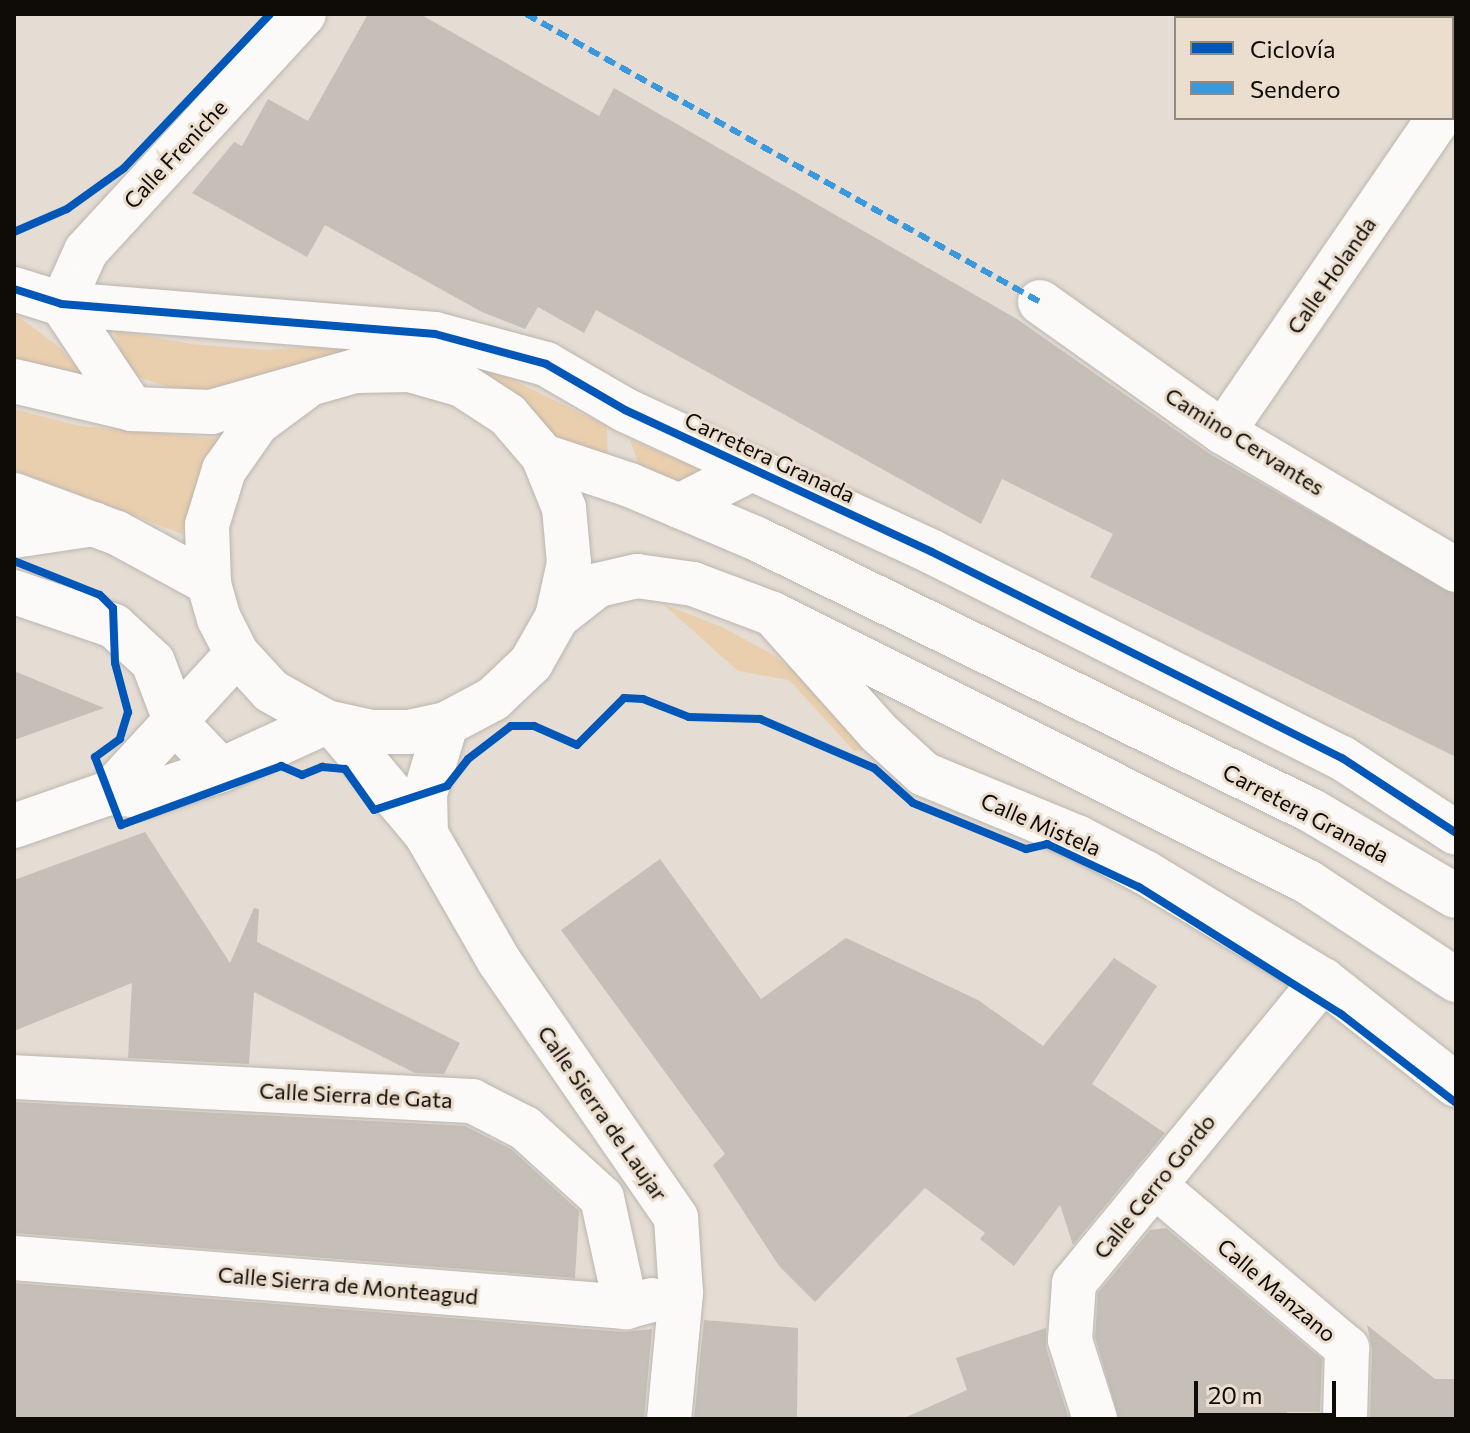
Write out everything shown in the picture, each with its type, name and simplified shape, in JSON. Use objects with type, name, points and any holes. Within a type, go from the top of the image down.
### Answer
[{"type":"street","name":"Calle Freniche","points":[[62,304],[86,251],[304,14]]},
{"type":"street","name":"Calle Holanda","points":[[1223,432],[1438,120]]},
{"type":"street","name":"Carretera Granada","points":[[14,289],[62,304],[435,334],[546,364],[625,410],[932,552],[1342,758],[1456,833]]},
{"type":"street","name":"Camino Cervantes","points":[[1040,302],[1223,432],[1456,570]]},
{"type":"street","points":[[62,304],[132,409]]},
{"type":"street","name":"Carretera Granada","points":[[14,381],[132,409],[211,412],[303,389],[355,371],[410,370],[449,381],[508,415],[543,456],[564,508],[569,563],[557,617],[531,663],[493,699],[446,724],[397,732],[330,724],[271,691],[237,654],[209,583],[207,525],[224,470],[257,423],[303,389]]},
{"type":"street","name":"Carretera Granada","points":[[543,456],[679,506],[755,538],[1312,811],[1456,896]]},
{"type":"street","points":[[679,506],[752,469]]},
{"type":"street","points":[[14,495],[94,524],[209,583]]},
{"type":"street","points":[[14,536],[94,524]]},
{"type":"street","name":"Carretera Granada","points":[[557,617],[598,585],[637,576],[693,584],[773,614],[1308,882],[1456,980]]},
{"type":"street","points":[[14,592],[114,626],[153,662],[176,723],[221,770]]},
{"type":"street","name":"Calle Mistela","points":[[773,614],[878,732],[924,774],[1133,866],[1323,980],[1456,1085]]},
{"type":"street","points":[[109,793],[237,654]]},
{"type":"street","points":[[14,826],[109,793],[142,796],[221,770],[330,724]]},
{"type":"street","name":"Calle Sierra de Laujar","points":[[330,724],[426,834],[499,961],[676,1218],[681,1293],[669,1419]]},
{"type":"street","name":"Calle Sierra de Laujar","points":[[426,834],[425,794],[446,724]]},
{"type":"street","name":"Calle Cerro Gordo","points":[[1095,1419],[1070,1340],[1074,1283],[1323,980]]},
{"type":"street","name":"Calle Sierra de Gata","points":[[14,1077],[472,1101],[525,1128],[602,1198],[626,1307]]},
{"type":"street","name":"Calle Manzano","points":[[1154,1185],[1347,1348],[1345,1419]]},
{"type":"street","name":"Calle Sierra de Monteagud","points":[[14,1258],[626,1307],[681,1293]]},
{"type":"shaded area","points":[[14,313],[59,347],[90,381],[14,360]]},
{"type":"shaded area","points":[[114,330],[191,344],[266,350],[400,341],[494,371],[607,426],[608,463],[570,454],[473,378],[181,391],[141,378],[123,361]]},
{"type":"shaded area","points":[[14,409],[79,426],[219,439],[203,459],[182,534],[14,470]]},
{"type":"shaded area","points":[[630,440],[694,466],[692,486],[640,468]]},
{"type":"shaded area","points":[[663,604],[722,627],[772,654],[814,685],[865,749],[854,751],[789,680],[738,671]]},
{"type":"building","points":[[368,14],[420,14],[599,116],[614,88],[1017,319],[1210,454],[1456,595],[1456,757],[1090,577],[1113,534],[1002,479],[981,524],[596,310],[584,333],[538,307],[525,329],[482,312],[325,225],[307,257],[192,193],[234,142],[242,146],[268,99],[308,121]]},
{"type":"building","points":[[14,671],[104,708],[14,740]]},
{"type":"building","points":[[145,832],[230,963],[254,908],[259,909],[257,942],[460,1043],[444,1074],[415,1073],[254,992],[249,1064],[128,1058],[132,983],[14,1031],[14,880]]},
{"type":"building","points":[[660,859],[761,999],[846,938],[978,1000],[1043,1046],[1114,958],[1157,986],[1092,1084],[1165,1133],[1073,1245],[1060,1205],[1014,1266],[980,1239],[985,1233],[925,1188],[815,1302],[779,1266],[713,1165],[725,1154],[561,930]]},
{"type":"building","points":[[14,1102],[465,1126],[511,1149],[579,1211],[575,1278],[14,1233]]},
{"type":"building","points":[[1166,1228],[1322,1359],[1320,1412],[1287,1412],[1287,1419],[1119,1419],[1095,1337],[1098,1293],[1150,1230]]},
{"type":"building","points":[[14,1283],[624,1332],[652,1329],[644,1419],[14,1419]]},
{"type":"building","points":[[704,1320],[798,1328],[797,1419],[694,1419]]},
{"type":"building","points":[[1367,1325],[1435,1379],[1456,1379],[1456,1419],[1370,1419],[1372,1349]]},
{"type":"building","points":[[1046,1328],[1046,1348],[1069,1419],[902,1419],[967,1390],[956,1358]]},
{"type":"marked path","points":[[526,14],[1040,302]]},
{"type":"cycle path","points":[[14,232],[67,209],[124,168],[270,14]]},
{"type":"cycle path","points":[[14,289],[62,304],[435,334],[546,364],[625,410],[932,552],[1342,758],[1456,833]]},
{"type":"cycle path","points":[[14,561],[100,595],[113,608],[115,663],[128,712],[120,739],[95,757],[121,825],[281,766],[302,775],[322,767],[345,769],[374,810],[447,786],[468,759],[511,726],[534,726],[577,745],[624,698],[643,699],[689,717],[760,719],[874,768],[913,803],[1026,849],[1047,844],[1139,887],[1341,1014],[1456,1103]]}]
